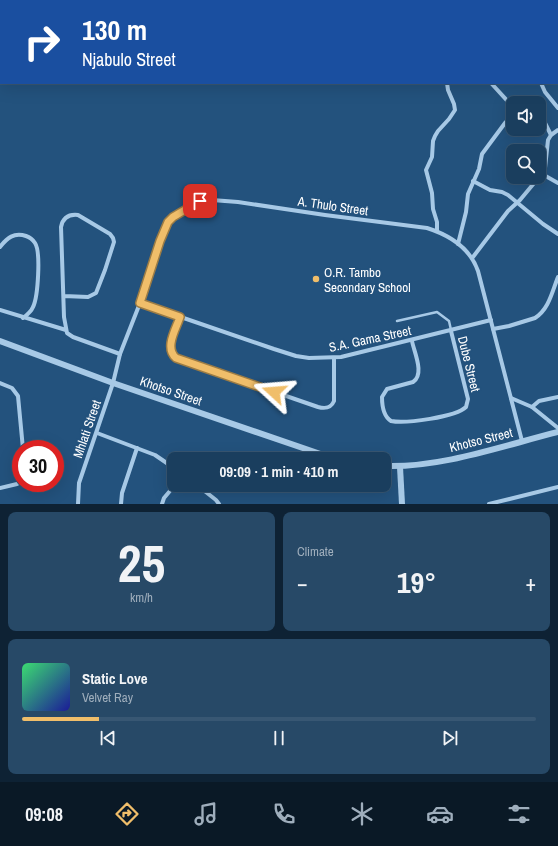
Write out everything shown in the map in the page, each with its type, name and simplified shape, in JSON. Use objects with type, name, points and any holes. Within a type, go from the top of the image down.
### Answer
[{"type":"street","points":[[437,231],[432,193],[426,170],[432,157],[433,141],[435,136],[455,110],[447,84]]},
{"type":"street","points":[[492,84],[506,99]]},
{"type":"street","points":[[541,84],[544,92],[558,108]]},
{"type":"street","points":[[458,244],[466,212],[468,194],[479,169],[481,158],[486,148],[506,122]]},
{"type":"street","points":[[546,125],[551,134]]},
{"type":"street","points":[[546,164],[548,140],[551,134],[558,130]]},
{"type":"street","points":[[546,176],[558,183]]},
{"type":"street","points":[[473,181],[490,190],[503,193],[558,234]]},
{"type":"street","points":[[522,441],[478,270],[473,257],[508,210],[517,203],[533,184]]},
{"type":"street","name":"A. Thulo Street","points":[[113,383],[120,354],[140,303],[160,241],[168,222],[173,217],[200,201],[212,200],[238,202],[427,228],[437,231],[458,244],[473,257]]},
{"type":"street","points":[[64,296],[88,297],[96,293],[114,242],[110,234],[78,215],[68,216],[62,222],[64,296],[66,330],[68,334],[73,337],[120,354]]},
{"type":"street","points":[[0,247],[10,237],[16,234],[29,237],[37,246],[36,298],[32,309],[23,318]]},
{"type":"street","points":[[493,329],[509,326],[539,316],[547,305],[558,277]]},
{"type":"street","name":"S.A. Gama Street","points":[[140,303],[296,356],[309,358],[334,358],[451,331],[491,320]]},
{"type":"street","points":[[0,310],[66,330]]},
{"type":"street","points":[[180,317],[170,347],[171,353],[176,358],[318,407],[327,408],[332,405],[334,401],[334,358]]},
{"type":"street","name":"Dube Street","points":[[412,340],[419,372],[416,380],[387,389],[382,397],[384,411],[388,419],[391,421],[420,421],[459,412],[466,407],[468,398],[451,331]]},
{"type":"street","name":"Khotso Street","points":[[0,341],[113,383],[315,452]]},
{"type":"street","points":[[0,383],[12,388],[18,396],[22,440]]},
{"type":"street","name":"Mhlati Street","points":[[78,504],[79,483],[113,383]]},
{"type":"street","points":[[532,407],[539,401],[558,397]]},
{"type":"street","points":[[511,398],[532,407],[558,428]]},
{"type":"street","name":"Khotso Street","points":[[391,466],[427,464],[462,457],[558,432]]},
{"type":"street","points":[[97,433],[155,455],[167,463]]},
{"type":"street","points":[[121,504],[122,492],[137,448]]},
{"type":"street","points":[[400,467],[402,504]]},
{"type":"street","points":[[0,488],[12,485]]},
{"type":"street","points":[[489,504],[558,487]]},
{"type":"street","points":[[162,504],[164,498],[169,492]]},
{"type":"street","points":[[206,492],[219,504]]},
{"type":"lane","points":[[397,321],[437,312],[449,321],[451,331]]},
{"type":"place","name":"O.R. Tambo Secondary School","points":[[316,279]]},
{"type":"route","points":[[200,201],[173,217],[168,222],[160,241],[140,303],[180,317],[170,347],[171,353],[176,358],[274,392]]}]
